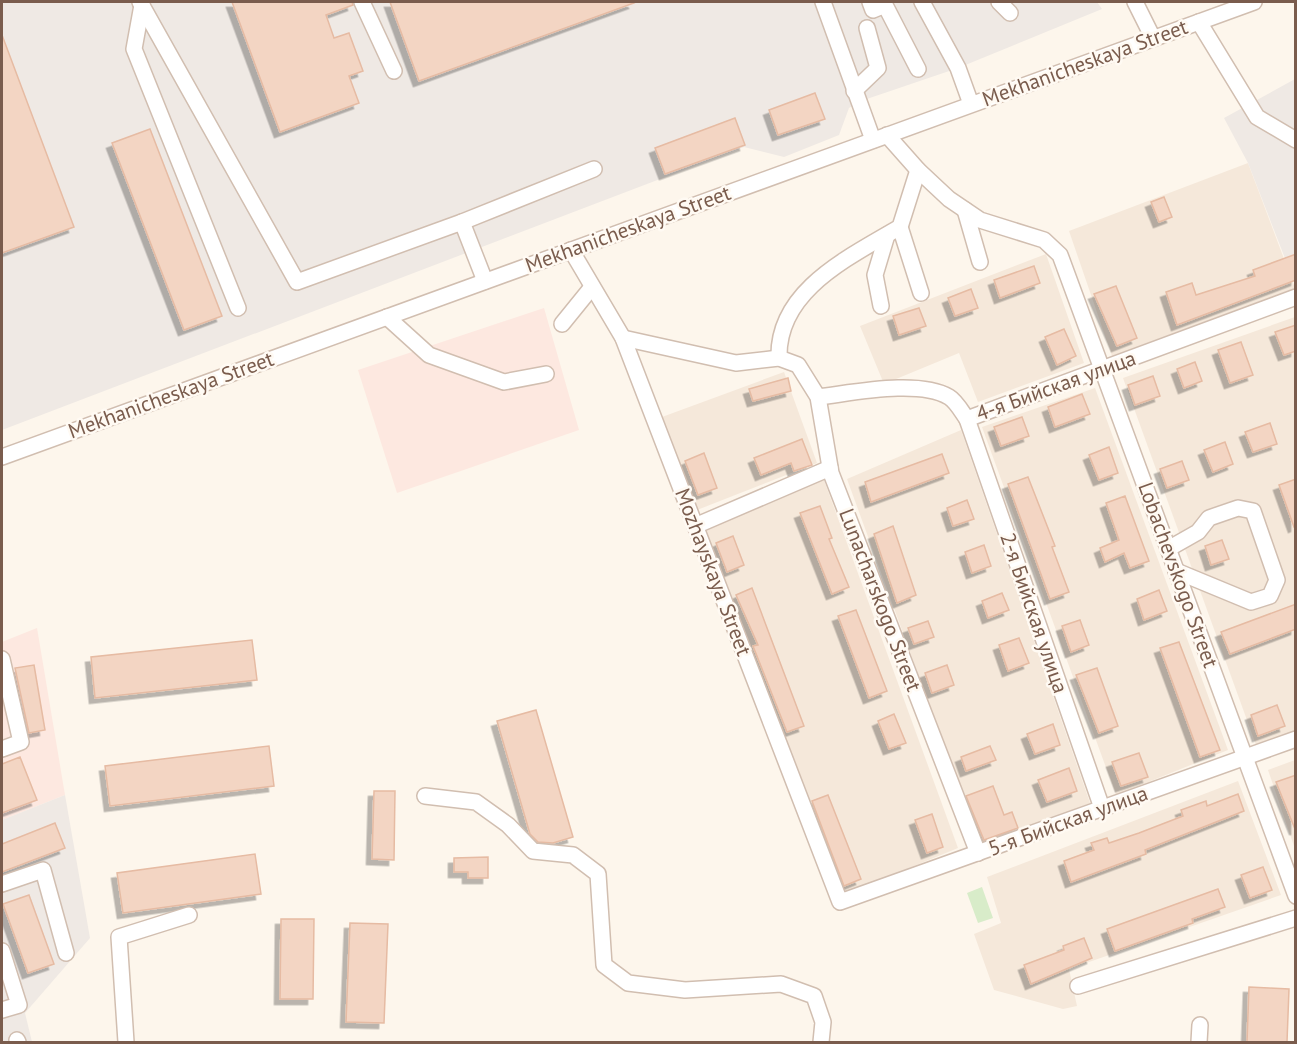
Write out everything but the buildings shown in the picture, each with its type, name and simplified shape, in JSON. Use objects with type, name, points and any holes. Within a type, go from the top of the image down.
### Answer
[{"type":"street","points":[[362,2],[394,72]]},
{"type":"street","points":[[823,2],[854,91],[880,137],[965,210],[980,262]]},
{"type":"street","points":[[870,2],[873,10],[885,5],[918,69]]},
{"type":"street","points":[[922,2],[953,57],[971,104]]},
{"type":"street","points":[[1135,2],[1153,38]]},
{"type":"street","name":"Mekhanicheskaya Street","points":[[2,457],[1254,2]]},
{"type":"street","points":[[141,3],[297,282],[462,222],[594,169]]},
{"type":"street","points":[[141,3],[134,49],[238,308]]},
{"type":"street","points":[[1199,22],[1257,117],[1296,140]]},
{"type":"street","points":[[854,91],[878,68],[867,28]]},
{"type":"street","points":[[881,306],[876,275],[918,170]]},
{"type":"street","name":"Lobachevskogo Street","points":[[965,210],[980,220],[1044,240],[1060,255],[1296,896]]},
{"type":"street","points":[[462,222],[485,281]]},
{"type":"street","points":[[893,231],[921,293]]},
{"type":"street","points":[[623,338],[736,363],[779,358],[778,340],[797,302],[820,275],[893,231]]},
{"type":"street","name":"Mozhayskaya Street","points":[[571,250],[623,338],[840,902]]},
{"type":"street","points":[[562,324],[592,287]]},
{"type":"street","name":"4-я Бийская улица","points":[[818,397],[900,388],[929,390],[951,397],[967,419],[1296,297]]},
{"type":"street","points":[[387,317],[429,355],[504,382],[546,374]]},
{"type":"street","name":"Lunacharskogo Street","points":[[779,358],[798,364],[818,397],[830,468],[978,853]]},
{"type":"street","name":"2-я Бийская улица","points":[[967,419],[1102,808]]},
{"type":"street","points":[[695,526],[830,468]]},
{"type":"street","points":[[1168,549],[1198,532],[1209,518],[1238,508],[1253,511],[1277,580],[1270,596],[1251,602],[1176,571]]},
{"type":"street","points":[[2,659],[21,742],[2,749]]},
{"type":"street","name":"5-я Бийская улица","points":[[840,902],[1296,739]]},
{"type":"street","points":[[425,796],[476,802],[508,825],[533,851],[573,855],[598,874],[603,965],[628,983],[685,990],[781,984],[814,996],[823,1022],[821,1042]]},
{"type":"street","points":[[2,884],[43,870],[66,953]]},
{"type":"street","points":[[126,1042],[119,938],[189,915]]},
{"type":"street","points":[[1078,986],[1296,918]]},
{"type":"street","points":[[2,951],[19,1005],[2,1010]]},
{"type":"street","points":[[1199,1042],[1200,1025]]},
{"type":"shaded area","points":[[2,2],[1097,2],[1102,9],[958,68],[858,102],[849,108],[839,135],[784,157],[744,147],[2,430]]},
{"type":"shaded area","points":[[1295,79],[1295,284],[1248,163],[1224,118]]},
{"type":"shaded area","points":[[1248,163],[1295,288],[1112,356],[1069,231]]},
{"type":"shaded area","points":[[1046,254],[1084,363],[978,402],[959,353],[884,384],[860,326]]},
{"type":"shaded area","points":[[544,308],[579,430],[397,493],[358,370]]},
{"type":"shaded area","points":[[1295,317],[1295,731],[1256,745],[1123,378]]},
{"type":"shaded area","points":[[784,372],[817,463],[697,510],[662,417]]},
{"type":"shaded area","points":[[1095,388],[1228,750],[1116,795],[982,427]]},
{"type":"shaded area","points":[[961,430],[1090,803],[981,847],[847,479]]},
{"type":"shaded area","points":[[824,480],[958,848],[843,895],[704,528]]},
{"type":"shaded area","points":[[37,628],[65,795],[2,820],[2,642]]},
{"type":"shaded area","points":[[1295,760],[1295,849],[1268,770]]},
{"type":"shaded area","points":[[1238,781],[1281,895],[1069,969],[1077,1006],[1063,1009],[994,990],[974,934],[1001,923],[987,877]]},
{"type":"shaded area","points":[[65,795],[90,938],[25,1013],[32,1042],[2,1042],[2,820]]},
{"type":"green space","points":[[982,887],[993,918],[978,923],[967,893]]}]
